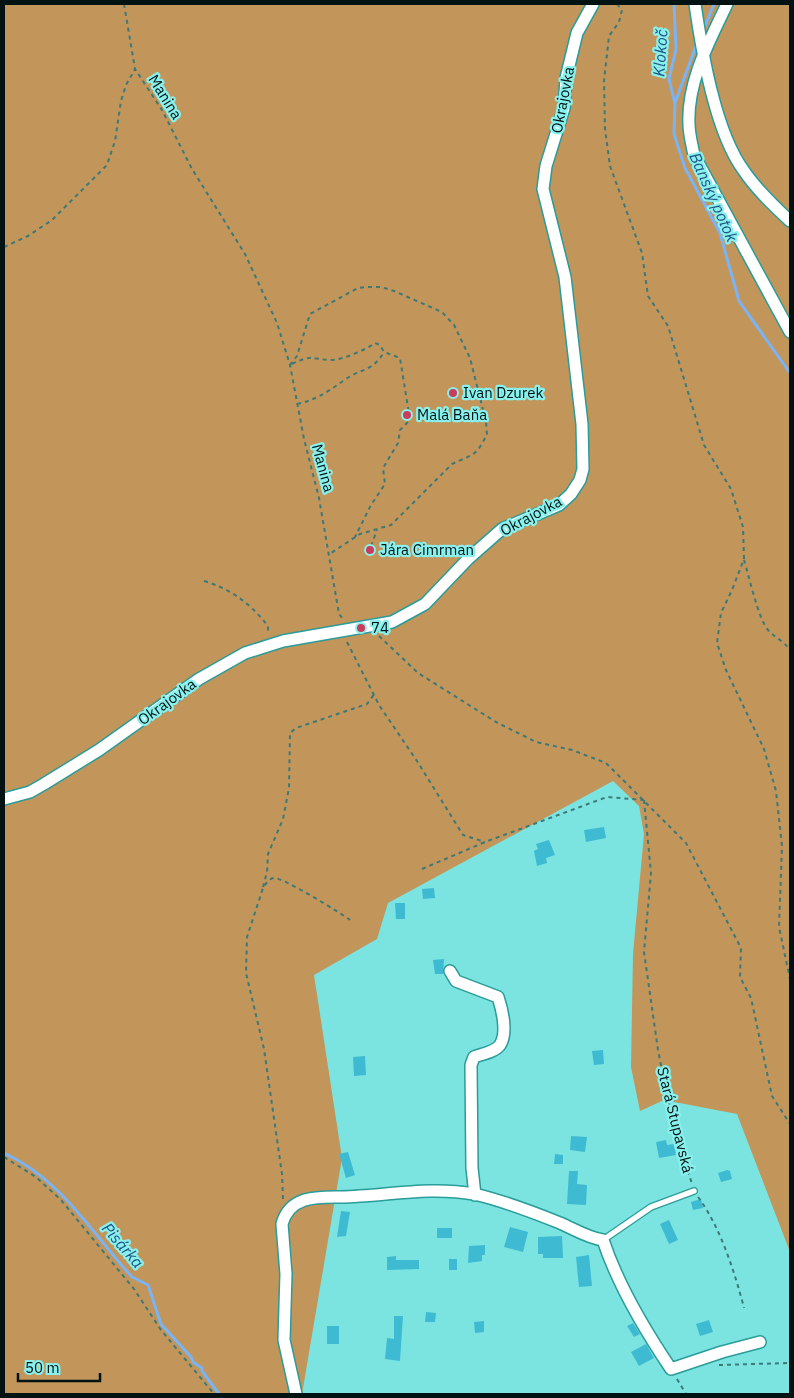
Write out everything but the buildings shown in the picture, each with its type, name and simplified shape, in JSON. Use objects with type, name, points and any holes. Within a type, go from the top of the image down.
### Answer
[{"type":"street","name":"Okrajovka","points":[[4,799],[14,798],[37,788],[99,750],[198,679],[228,661],[262,647],[392,622],[425,604],[502,529],[559,505],[571,494],[580,480],[584,469],[582,424],[565,277],[543,189],[546,166],[564,108],[566,78],[577,34],[593,4]]},
{"type":"street","points":[[695,4],[716,105],[730,146],[743,171],[790,221]]},
{"type":"street","points":[[727,4],[695,75],[688,125],[694,155],[790,332]]},
{"type":"street","points":[[450,971],[456,980],[498,997],[502,1008],[504,1034],[500,1045],[493,1050],[474,1057],[471,1065],[472,1168],[476,1195]]},
{"type":"street","points":[[296,1394],[284,1340],[286,1274],[281,1232],[284,1217],[297,1204],[308,1197],[341,1197],[421,1190],[476,1195],[603,1240],[627,1295],[650,1338],[671,1369],[760,1342]]},
{"type":"lane","name":"Stará Stupavská","points":[[603,1240],[651,1207],[694,1191]]},
{"type":"path","name":"Manina","points":[[124,4],[135,69],[162,110],[192,169],[245,254],[277,323],[290,365],[304,439],[321,504],[338,614],[348,624],[360,627]]},
{"type":"path","points":[[617,4],[622,10],[619,22],[609,36],[604,81],[605,129],[610,166],[642,253],[648,296],[668,326],[704,445],[731,489],[743,527],[744,559],[755,598],[767,629],[784,642],[790,650]]},
{"type":"path","points":[[4,247],[28,236],[52,220],[107,165],[115,141],[121,101],[126,85],[135,69]]},
{"type":"path","points":[[290,365],[297,356],[310,314],[358,288],[381,287],[408,296],[449,318],[470,358],[486,422],[486,440],[472,456],[452,464],[391,525],[366,532],[327,557]]},
{"type":"path","points":[[290,365],[309,356],[330,360],[355,355],[375,343],[382,347],[384,352],[400,358],[410,420],[400,430],[398,443],[383,468],[385,484],[354,538]]},
{"type":"path","points":[[297,404],[316,400],[346,379],[371,368],[384,352]]},
{"type":"path","points":[[371,546],[377,530]]},
{"type":"path","points":[[744,559],[721,613],[717,642],[726,670],[764,749],[776,791],[782,846],[779,927],[790,979]]},
{"type":"path","points":[[204,582],[232,592],[262,618],[269,630],[262,647]]},
{"type":"path","points":[[344,630],[348,645],[375,693],[379,705],[417,761],[463,835],[485,842]]},
{"type":"path","points":[[377,633],[418,673],[496,722],[536,742],[572,750],[606,763],[686,843],[741,948],[740,978],[751,998],[772,1096],[790,1124]]},
{"type":"path","points":[[259,901],[267,872],[268,854],[282,819],[289,788],[290,733],[296,728],[367,704],[375,693]]},
{"type":"path","points":[[422,869],[485,842],[607,797],[644,800]]},
{"type":"path","name":"Stará Stupavská","points":[[644,800],[651,873],[644,952],[658,1050],[671,1115],[694,1191]]},
{"type":"path","points":[[284,1217],[282,1174],[271,1096],[262,1040],[246,973],[246,937],[267,881],[273,878],[280,878],[335,908],[350,920]]},
{"type":"path","points":[[4,1157],[36,1177],[61,1200],[134,1289],[160,1330],[214,1394]]},
{"type":"path","points":[[694,1191],[707,1209],[737,1282],[744,1308]]},
{"type":"path","points":[[715,1365],[790,1364]]},
{"type":"path","points":[[671,1369],[686,1394]]},
{"type":"shaded area","points":[[4,4],[790,4],[790,1252],[737,1114],[664,1100],[640,1111],[631,1067],[633,954],[644,834],[639,806],[613,781],[388,903],[377,939],[314,975],[342,1158],[302,1394],[4,1394]]},
{"type":"waterway","name":"Banský potok","points":[[674,4],[676,49],[669,79],[675,104],[674,134],[685,168],[720,233],[739,301],[790,373]]},
{"type":"waterway","points":[[703,31],[714,4]]},
{"type":"waterway","points":[[675,103],[697,43]]},
{"type":"waterway","name":"Pisárka","points":[[4,1153],[24,1164],[59,1192],[132,1277],[148,1285],[161,1324],[191,1357],[193,1362],[202,1368],[202,1371],[219,1394]]},
{"type":"place","name":"Ivan Dzurek","points":[[453,393]]},
{"type":"place","name":"Malá Baňa","points":[[407,415]]},
{"type":"place","name":"Jára Cimrman","points":[[370,550]]},
{"type":"place","name":"74","points":[[361,628]]},
{"type":"water label","name":"Klokoč","points":[[660,53]]}]
